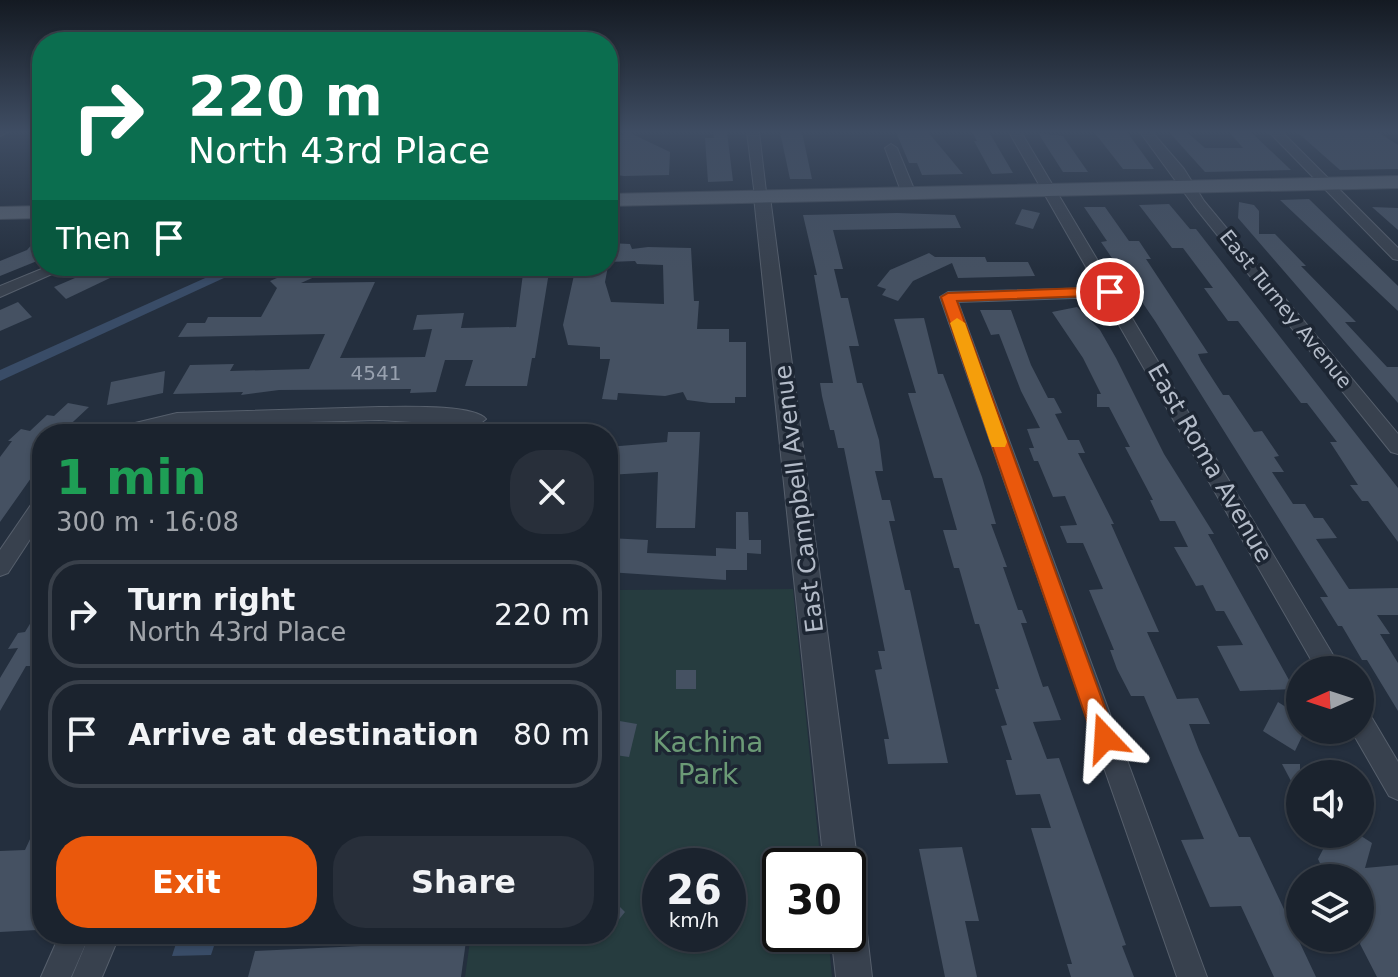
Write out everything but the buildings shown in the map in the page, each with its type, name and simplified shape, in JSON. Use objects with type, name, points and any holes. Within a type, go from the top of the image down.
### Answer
[{"type":"main road","points":[[618,200],[1398,182]]},
{"type":"main road","points":[[0,213],[32,212]]},
{"type":"street","name":"East Campbell Avenue","points":[[759,178],[839,848]]},
{"type":"street","points":[[903,178],[909,194]]},
{"type":"street","name":"East Roma Avenue","points":[[1042,178],[1322,656]]},
{"type":"street","name":"East Turney Avenue","points":[[1182,178],[1398,447]]},
{"type":"street","points":[[1321,178],[1398,256]]},
{"type":"street","points":[[0,292],[38,276]]},
{"type":"street","points":[[1110,292],[948,297],[1192,977]]},
{"type":"street","points":[[324,424],[430,414],[477,419]]},
{"type":"street","points":[[152,424],[262,424]]},
{"type":"street","points":[[0,567],[32,520]]},
{"type":"street","points":[[1373,744],[1398,787]]},
{"type":"street","points":[[56,977],[71,944]]},
{"type":"street","points":[[87,977],[101,944]]},
{"type":"street","points":[[851,952],[854,977]]},
{"type":"green space","name":"Kachina Park","points":[[793,589],[819,848],[762,848],[762,952],[830,952],[832,977],[465,977],[470,944],[618,944],[618,590]]},
{"type":"water","points":[[176,944],[215,944],[211,955],[172,956]]},
{"type":"waterway","points":[[0,376],[221,276]]},
{"type":"slow traffic","points":[[957,323],[998,442]]},
{"type":"route","points":[[1105,738],[948,297],[1110,292]]}]
